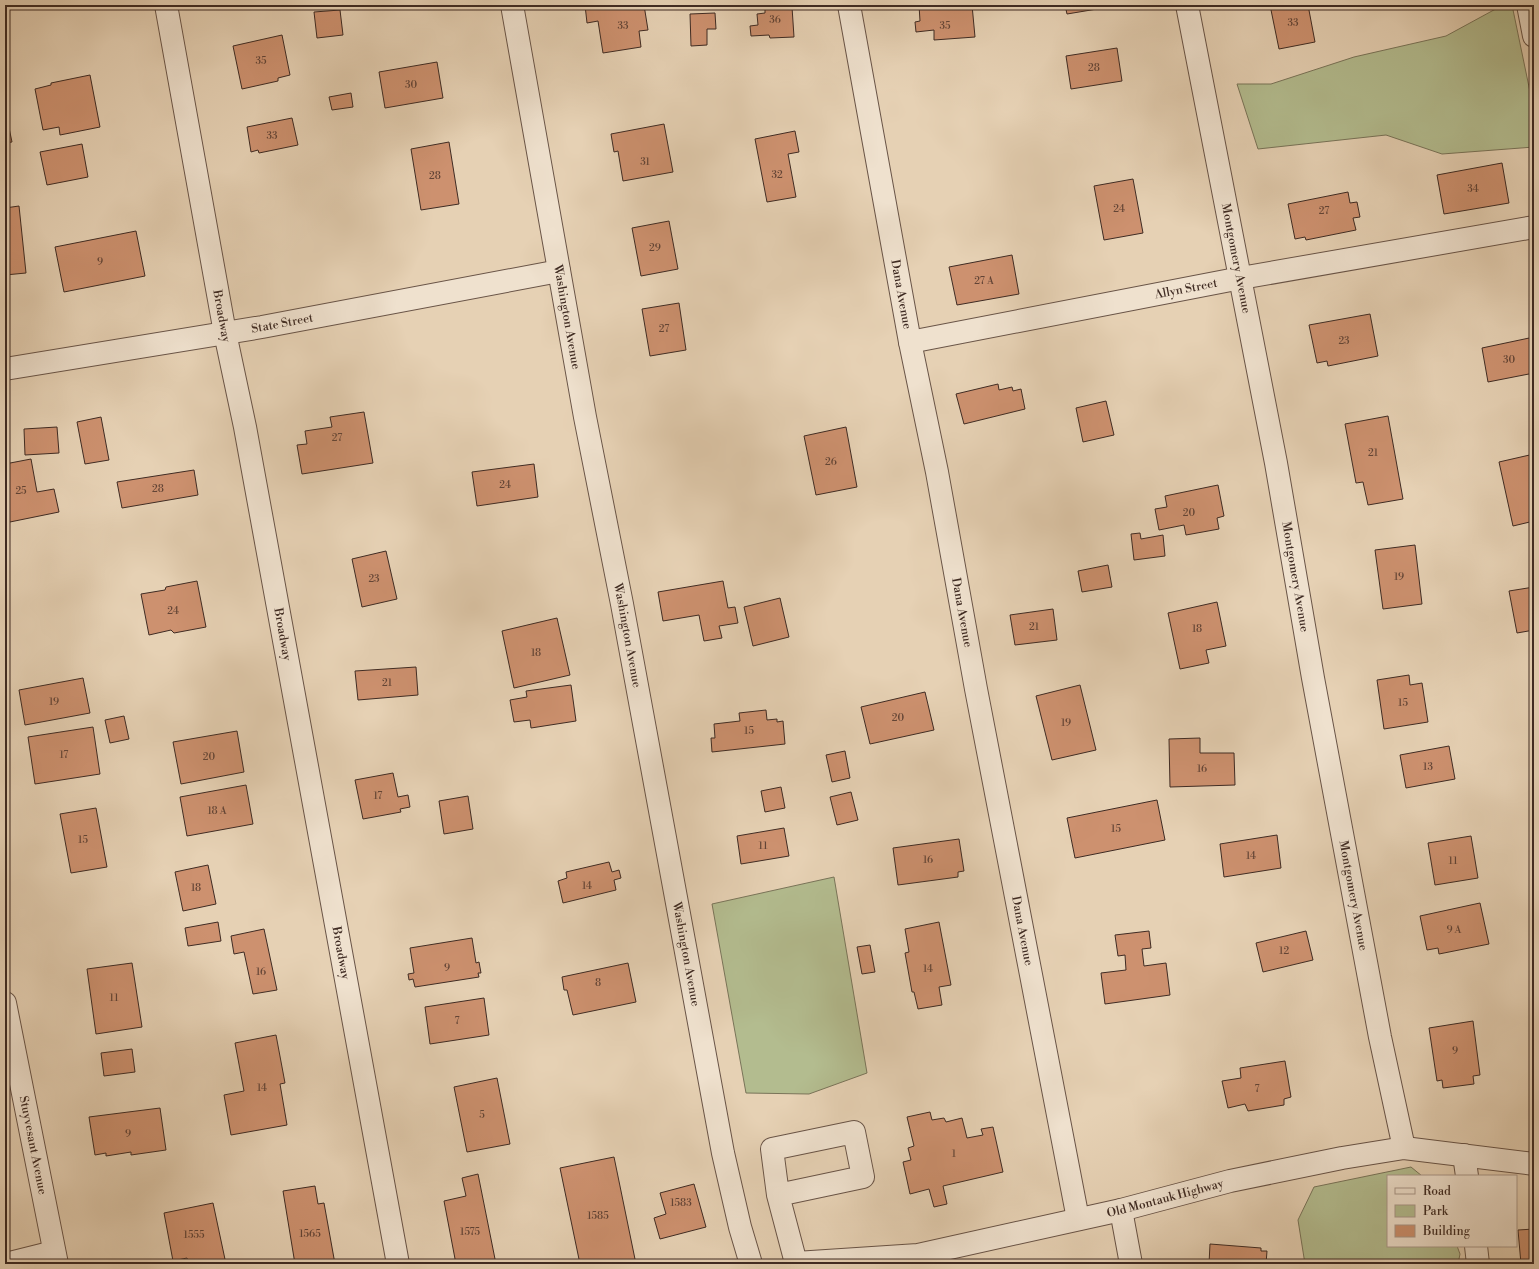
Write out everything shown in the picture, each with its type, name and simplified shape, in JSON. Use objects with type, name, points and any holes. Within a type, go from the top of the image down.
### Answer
[{"type":"street","name":"Broadway","points":[[166,5],[225,333],[246,435],[398,1264]]},
{"type":"street","name":"Washington Avenue","points":[[512,5],[559,271],[723,1153],[740,1228],[751,1264]]},
{"type":"street","name":"Dana Avenue","points":[[849,5],[910,342],[937,472],[976,689],[1078,1219]]},
{"type":"street","name":"Montgomery Avenue","points":[[1188,5],[1276,463],[1313,678],[1378,1029],[1404,1148]]},
{"type":"street","points":[[1528,5],[1534,36]]},
{"type":"street","name":"Allyn Street","points":[[910,342],[1241,278],[1534,227]]},
{"type":"street","name":"State Street","points":[[5,369],[225,333],[559,271]]},
{"type":"street","name":"Stuyvesant Avenue","points":[[5,1003],[56,1258]]},
{"type":"street","name":"Old Montauk Highway","points":[[778,1195],[796,1263],[918,1255],[1121,1210],[1230,1181],[1342,1158],[1404,1148],[1534,1164]]},
{"type":"street","points":[[1464,1155],[1467,1175]]},
{"type":"street","points":[[1121,1210],[1131,1264]]},
{"type":"street","points":[[1476,1247],[1478,1264]]},
{"type":"street","points":[[6,1264],[56,1258]]},
{"type":"green space","points":[[1503,5],[1512,5],[1534,111],[1534,147],[1442,154],[1386,135],[1258,149],[1237,84],[1271,84],[1354,57],[1446,36]]},
{"type":"green space","points":[[834,877],[867,1073],[809,1094],[746,1093],[712,904]]},
{"type":"green space","points":[[1411,1167],[1421,1175],[1387,1175],[1387,1247],[1457,1247],[1460,1254],[1458,1264],[1305,1264],[1298,1220],[1314,1187]]},
{"type":"building","points":[[585,5],[644,5],[648,30],[639,31],[641,47],[603,53],[598,21],[587,23]]},
{"type":"building","points":[[919,5],[972,5],[975,37],[934,40],[934,30],[916,32],[915,22],[920,21]]},
{"type":"building","points":[[1065,5],[1108,5],[1109,7],[1067,14]]},
{"type":"building","points":[[1270,5],[1308,5],[1315,42],[1279,49]]},
{"type":"building","points":[[792,7],[794,37],[770,38],[769,35],[751,36],[750,26],[758,25],[757,14],[765,13],[765,9]]},
{"type":"building","points":[[340,10],[343,35],[317,38],[314,12]]},
{"type":"building","points":[[715,13],[716,29],[707,29],[707,45],[691,46],[690,14]]},
{"type":"building","points":[[282,35],[290,75],[278,78],[278,81],[242,89],[233,46]]},
{"type":"building","points":[[1117,48],[1122,81],[1071,89],[1066,56]]},
{"type":"building","points":[[437,62],[443,98],[385,108],[379,72]]},
{"type":"building","points":[[90,75],[100,127],[60,135],[59,127],[43,130],[35,89],[51,85],[51,83]]},
{"type":"building","points":[[351,93],[353,107],[332,110],[329,97]]},
{"type":"building","points":[[5,109],[12,142],[5,143]]},
{"type":"building","points":[[292,118],[298,145],[259,153],[258,150],[251,152],[247,127]]},
{"type":"building","points":[[664,124],[673,172],[623,181],[618,151],[614,152],[611,134]]},
{"type":"building","points":[[795,131],[799,152],[788,154],[796,197],[767,202],[755,139]]},
{"type":"building","points":[[449,142],[459,204],[421,210],[411,149]]},
{"type":"building","points":[[82,144],[88,177],[47,185],[40,152]]},
{"type":"building","points":[[1502,163],[1509,203],[1444,214],[1437,175]]},
{"type":"building","points":[[1133,179],[1143,233],[1104,240],[1094,186]]},
{"type":"building","points":[[1348,192],[1350,203],[1357,202],[1360,217],[1353,218],[1356,230],[1306,240],[1305,237],[1295,239],[1288,204]]},
{"type":"building","points":[[19,206],[26,273],[5,275],[5,208]]},
{"type":"building","points":[[669,221],[678,269],[641,276],[632,228]]},
{"type":"building","points":[[136,231],[145,276],[64,292],[55,247]]},
{"type":"building","points":[[1012,255],[1019,294],[957,305],[949,267]]},
{"type":"building","points":[[679,303],[686,350],[650,356],[642,309]]},
{"type":"building","points":[[1370,314],[1378,356],[1328,366],[1327,361],[1317,363],[1309,325]]},
{"type":"building","points":[[1534,337],[1534,373],[1488,382],[1482,348]]},
{"type":"building","points":[[998,384],[999,390],[1012,387],[1013,391],[1021,389],[1025,409],[964,424],[956,394]]},
{"type":"building","points":[[1106,401],[1114,435],[1083,442],[1076,408]]},
{"type":"building","points":[[364,412],[373,463],[302,474],[297,445],[307,444],[305,431],[332,427],[330,417]]},
{"type":"building","points":[[1388,416],[1403,499],[1368,505],[1363,482],[1356,483],[1345,424]]},
{"type":"building","points":[[101,417],[109,460],[85,464],[77,422]]},
{"type":"building","points":[[57,427],[59,453],[25,455],[24,429]]},
{"type":"building","points":[[846,427],[857,487],[816,495],[804,436]]},
{"type":"building","points":[[1534,454],[1534,521],[1513,526],[1499,462]]},
{"type":"building","points":[[31,459],[37,492],[54,489],[59,512],[5,523],[5,464]]},
{"type":"building","points":[[534,464],[538,497],[477,506],[472,472]]},
{"type":"building","points":[[194,470],[198,495],[122,508],[117,482]]},
{"type":"building","points":[[1218,485],[1224,516],[1217,518],[1219,529],[1186,535],[1184,525],[1159,530],[1155,509],[1167,507],[1165,496]]},
{"type":"building","points":[[1140,533],[1141,539],[1163,535],[1165,556],[1134,560],[1131,534]]},
{"type":"building","points":[[1415,545],[1422,604],[1383,609],[1375,550]]},
{"type":"building","points":[[386,551],[397,599],[362,607],[352,559]]},
{"type":"building","points":[[1108,565],[1112,587],[1082,592],[1078,571]]},
{"type":"building","points":[[197,581],[206,627],[174,633],[171,630],[149,635],[141,594],[165,590],[166,587]]},
{"type":"building","points":[[723,581],[728,608],[735,607],[738,623],[719,626],[722,638],[704,641],[699,615],[663,621],[658,592]]},
{"type":"building","points":[[1534,587],[1534,630],[1517,633],[1509,591]]},
{"type":"building","points":[[780,598],[789,637],[753,646],[744,607]]},
{"type":"building","points":[[1217,602],[1226,646],[1206,650],[1209,663],[1180,669],[1168,613]]},
{"type":"building","points":[[1053,609],[1057,640],[1015,645],[1010,615]]},
{"type":"building","points":[[557,618],[570,675],[514,688],[502,631]]},
{"type":"building","points":[[416,667],[418,695],[358,700],[355,671]]},
{"type":"building","points":[[1409,675],[1410,685],[1422,683],[1428,722],[1384,729],[1377,680]]},
{"type":"building","points":[[83,678],[90,713],[25,725],[19,690]]},
{"type":"building","points":[[571,685],[576,721],[531,728],[530,720],[514,722],[510,700],[527,697],[526,691]]},
{"type":"building","points":[[1080,685],[1096,750],[1052,760],[1036,696]]},
{"type":"building","points":[[925,692],[934,730],[870,744],[861,707]]},
{"type":"building","points":[[766,710],[767,720],[777,719],[777,722],[783,721],[785,744],[712,752],[711,738],[715,738],[714,724],[740,721],[739,713]]},
{"type":"building","points":[[124,716],[129,739],[110,743],[105,720]]},
{"type":"building","points":[[93,727],[100,774],[35,784],[28,737]]},
{"type":"building","points":[[237,731],[244,772],[181,784],[173,742]]},
{"type":"building","points":[[1200,738],[1200,753],[1234,753],[1235,785],[1170,787],[1169,739]]},
{"type":"building","points":[[1449,746],[1455,779],[1406,788],[1400,755]]},
{"type":"building","points":[[845,751],[850,778],[832,782],[826,755]]},
{"type":"building","points":[[393,773],[398,797],[408,795],[410,807],[400,809],[401,812],[363,819],[355,780]]},
{"type":"building","points":[[246,785],[253,824],[187,836],[180,797]]},
{"type":"building","points":[[781,787],[785,808],[765,812],[761,791]]},
{"type":"building","points":[[851,792],[858,820],[837,825],[830,797]]},
{"type":"building","points":[[468,796],[473,829],[444,834],[439,801]]},
{"type":"building","points":[[1157,800],[1165,840],[1075,858],[1067,818]]},
{"type":"building","points":[[96,808],[107,867],[71,873],[60,814]]},
{"type":"building","points":[[784,828],[789,856],[741,864],[737,836]]},
{"type":"building","points":[[1277,835],[1281,868],[1224,877],[1220,844]]},
{"type":"building","points":[[1471,836],[1478,878],[1435,885],[1428,843]]},
{"type":"building","points":[[959,839],[964,871],[958,872],[958,877],[898,885],[893,848]]},
{"type":"building","points":[[609,862],[612,872],[619,870],[621,878],[614,880],[616,890],[563,903],[558,881],[567,878],[566,872]]},
{"type":"building","points":[[208,865],[216,904],[183,911],[175,872]]},
{"type":"building","points":[[1480,903],[1489,944],[1439,954],[1438,948],[1427,950],[1420,916]]},
{"type":"building","points":[[218,922],[221,941],[188,946],[185,928]]},
{"type":"building","points":[[939,922],[951,985],[939,987],[942,1005],[918,1009],[914,992],[912,992],[905,953],[909,952],[905,929]]},
{"type":"building","points":[[264,929],[277,990],[253,994],[244,952],[234,954],[231,936]]},
{"type":"building","points":[[1149,931],[1151,948],[1142,949],[1144,966],[1166,963],[1170,995],[1105,1004],[1101,973],[1126,970],[1125,955],[1118,956],[1115,935]]},
{"type":"building","points":[[1306,931],[1313,960],[1263,972],[1256,943]]},
{"type":"building","points":[[472,938],[476,963],[479,962],[481,973],[478,973],[479,977],[415,987],[413,979],[409,980],[408,974],[414,973],[410,948]]},
{"type":"building","points":[[870,945],[875,972],[862,974],[857,947]]},
{"type":"building","points":[[132,963],[142,1027],[96,1034],[87,969]]},
{"type":"building","points":[[628,963],[636,1002],[573,1015],[567,990],[564,990],[562,977]]},
{"type":"building","points":[[484,998],[489,1035],[430,1044],[425,1007]]},
{"type":"building","points":[[1473,1021],[1480,1075],[1473,1076],[1474,1084],[1443,1088],[1442,1080],[1437,1081],[1429,1028]]},
{"type":"building","points":[[276,1035],[285,1083],[280,1084],[287,1125],[231,1135],[224,1095],[244,1091],[235,1043]]},
{"type":"building","points":[[132,1049],[135,1072],[104,1076],[101,1053]]},
{"type":"building","points":[[1285,1061],[1291,1097],[1284,1099],[1284,1105],[1248,1111],[1245,1104],[1228,1108],[1222,1081],[1241,1078],[1240,1068]]},
{"type":"building","points":[[497,1078],[510,1144],[467,1152],[454,1087]]},
{"type":"building","points":[[160,1108],[166,1150],[131,1155],[131,1152],[106,1156],[106,1153],[95,1155],[89,1117]]},
{"type":"building","points":[[930,1112],[932,1120],[944,1118],[946,1122],[962,1118],[967,1138],[983,1135],[981,1129],[993,1127],[1003,1172],[943,1186],[947,1204],[934,1207],[929,1189],[910,1194],[903,1162],[911,1160],[908,1148],[914,1146],[907,1117]]},
{"type":"building","points":[[614,1157],[636,1264],[580,1264],[560,1168]]},
{"type":"building","points":[[478,1174],[496,1264],[456,1264],[444,1201],[466,1196],[462,1178]]},
{"type":"building","points":[[694,1184],[706,1227],[660,1239],[654,1218],[666,1214],[660,1193]]},
{"type":"building","points":[[315,1186],[318,1204],[324,1203],[335,1264],[295,1264],[283,1191]]},
{"type":"building","points":[[213,1203],[226,1264],[189,1264],[187,1258],[173,1261],[164,1213]]},
{"type":"building","points":[[1534,1229],[1534,1264],[1521,1264],[1518,1230]]},
{"type":"building","points":[[1210,1244],[1261,1248],[1261,1251],[1267,1251],[1266,1264],[1209,1264]]}]
